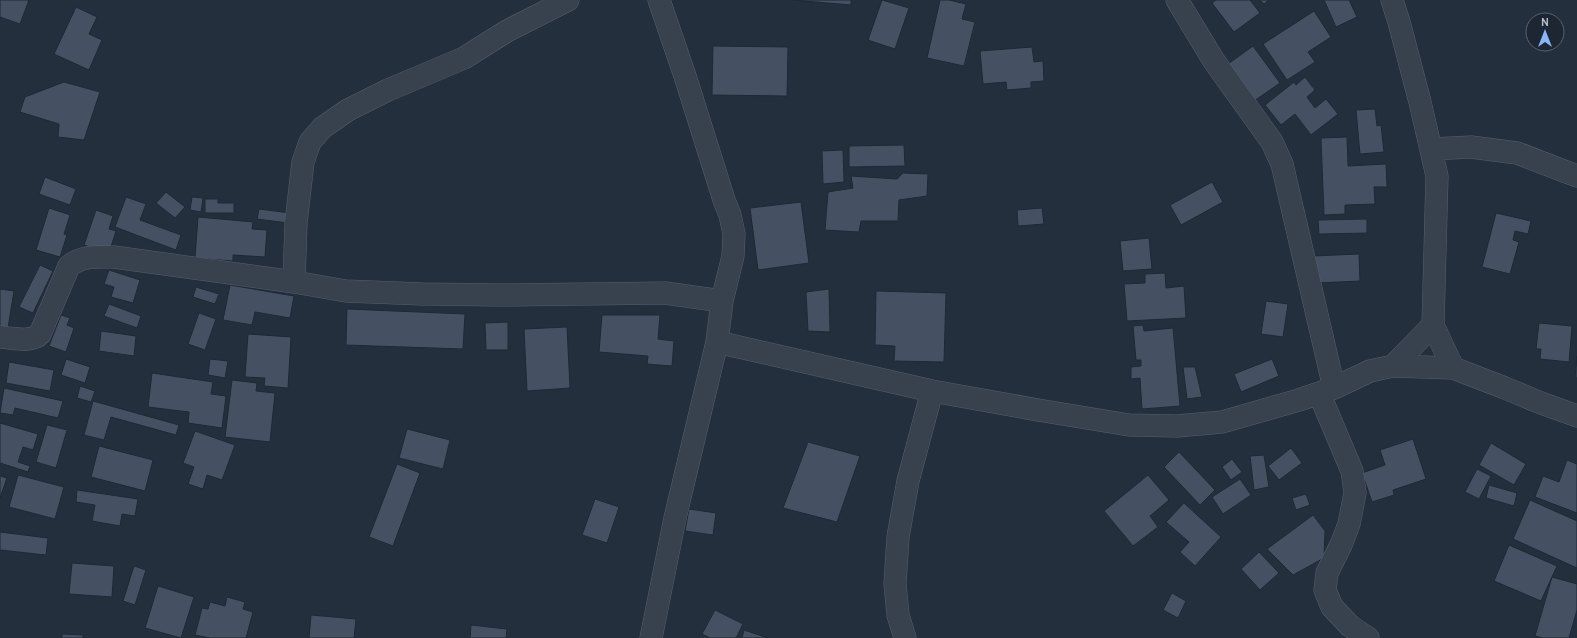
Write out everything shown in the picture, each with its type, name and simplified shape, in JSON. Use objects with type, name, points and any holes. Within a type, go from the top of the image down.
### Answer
[{"type":"street","points":[[294,282],[296,223],[303,162],[310,142],[322,128],[348,110],[388,90],[464,58],[507,31],[568,0]]},
{"type":"street","points":[[651,638],[675,518],[717,342],[722,301],[733,256],[734,234],[730,215],[659,0]]},
{"type":"street","points":[[1177,0],[1214,61],[1272,142],[1282,164],[1327,391],[1352,471],[1355,493],[1349,524],[1341,545],[1327,573],[1325,590],[1332,607],[1350,626],[1368,638]]},
{"type":"street","points":[[1392,0],[1399,22],[1437,176],[1433,325],[1453,368]]},
{"type":"street","points":[[1431,149],[1471,147],[1517,153],[1577,176]]},
{"type":"street","points":[[0,338],[31,339],[37,337],[40,334],[69,266],[77,260],[88,257],[114,257],[294,282],[346,291],[407,294],[500,295],[665,293],[722,301]]},
{"type":"street","points":[[1393,366],[1433,325]]},
{"type":"street","points":[[717,342],[932,390],[1129,425],[1177,426],[1222,422],[1327,391],[1370,371],[1393,366],[1453,368],[1577,416]]},
{"type":"street","points":[[905,638],[898,616],[896,584],[898,537],[908,481],[932,390]]},
{"type":"building","points":[[0,0],[29,0],[20,24],[0,17]]},
{"type":"building","points":[[793,0],[851,0],[851,5]]},
{"type":"building","points":[[882,0],[909,8],[895,49],[868,40]]},
{"type":"building","points":[[940,0],[949,0],[966,4],[962,19],[975,22],[964,66],[927,58]]},
{"type":"building","points":[[1216,0],[1250,0],[1260,13],[1234,32],[1212,3]]},
{"type":"building","points":[[1260,0],[1269,0],[1264,4]]},
{"type":"building","points":[[1324,0],[1349,0],[1357,17],[1336,27]]},
{"type":"building","points":[[76,7],[97,17],[89,34],[102,40],[89,70],[54,54]]},
{"type":"building","points":[[1314,11],[1331,37],[1308,52],[1315,62],[1287,80],[1263,44]]},
{"type":"building","points":[[713,46],[788,47],[787,96],[712,95]]},
{"type":"building","points":[[1253,46],[1280,83],[1254,101],[1228,64]]},
{"type":"building","points":[[1032,47],[1034,62],[1043,61],[1044,81],[1031,82],[1031,88],[1007,90],[1006,82],[983,84],[980,51]]},
{"type":"building","points":[[1305,77],[1315,90],[1307,97],[1315,108],[1326,99],[1338,114],[1311,135],[1295,114],[1281,125],[1265,105],[1294,82],[1296,85]]},
{"type":"building","points":[[64,82],[100,92],[84,140],[58,137],[59,124],[20,112],[25,97]]},
{"type":"building","points":[[1375,109],[1377,126],[1381,125],[1384,152],[1360,154],[1356,110]]},
{"type":"building","points":[[1347,137],[1348,166],[1386,164],[1387,187],[1374,187],[1375,204],[1345,205],[1345,214],[1324,215],[1321,138]]},
{"type":"building","points":[[904,145],[905,166],[849,167],[849,146]]},
{"type":"building","points":[[843,150],[844,182],[823,184],[822,151]]},
{"type":"building","points":[[903,173],[928,174],[927,196],[899,200],[898,221],[861,221],[859,232],[825,230],[828,192],[853,188],[851,176],[897,179]]},
{"type":"building","points":[[45,177],[76,189],[70,205],[39,194]]},
{"type":"building","points":[[1212,182],[1223,202],[1181,225],[1170,205]]},
{"type":"building","points":[[166,192],[185,207],[175,218],[156,203]]},
{"type":"building","points":[[126,197],[146,204],[140,220],[181,235],[176,250],[115,227]]},
{"type":"building","points":[[192,197],[203,198],[201,212],[190,210]]},
{"type":"building","points":[[205,199],[218,199],[218,203],[234,203],[234,213],[205,213]]},
{"type":"building","points":[[801,202],[809,263],[758,270],[750,208]]},
{"type":"building","points":[[49,208],[70,215],[64,234],[67,235],[60,257],[36,250]]},
{"type":"building","points":[[1042,208],[1044,224],[1018,226],[1017,210]]},
{"type":"building","points":[[259,209],[290,213],[288,223],[257,219]]},
{"type":"building","points":[[96,210],[113,216],[109,229],[116,231],[109,253],[84,245]]},
{"type":"building","points":[[1496,213],[1531,221],[1528,234],[1515,231],[1513,240],[1519,242],[1510,274],[1482,267]]},
{"type":"building","points":[[198,217],[253,222],[252,229],[267,230],[265,257],[233,255],[233,261],[195,258]]},
{"type":"building","points":[[1367,219],[1367,233],[1319,234],[1318,220]]},
{"type":"building","points":[[1149,238],[1152,269],[1123,271],[1120,241]]},
{"type":"building","points":[[1359,254],[1360,281],[1314,283],[1313,256]]},
{"type":"building","points":[[40,265],[53,271],[33,313],[19,307]]},
{"type":"building","points":[[109,270],[140,280],[133,303],[111,297],[114,287],[104,284]]},
{"type":"building","points":[[1165,273],[1166,288],[1184,286],[1186,318],[1127,321],[1124,284],[1145,283],[1145,274]]},
{"type":"building","points":[[230,285],[294,296],[290,318],[255,312],[252,325],[223,320]]},
{"type":"building","points":[[196,287],[219,294],[215,304],[193,297]]},
{"type":"building","points":[[0,289],[14,291],[8,328],[0,326]]},
{"type":"building","points":[[829,289],[830,332],[808,331],[806,292]]},
{"type":"building","points":[[876,291],[946,293],[944,362],[894,361],[895,346],[875,345]]},
{"type":"building","points":[[1266,301],[1288,304],[1283,337],[1261,334]]},
{"type":"building","points":[[109,304],[141,316],[137,328],[104,316]]},
{"type":"building","points":[[347,309],[465,314],[463,349],[346,345]]},
{"type":"building","points":[[199,313],[216,319],[205,350],[188,344]]},
{"type":"building","points":[[61,315],[70,318],[67,325],[74,328],[66,352],[49,346]]},
{"type":"building","points":[[602,315],[660,315],[658,339],[674,341],[672,366],[647,364],[648,356],[599,352]]},
{"type":"building","points":[[508,322],[508,350],[486,350],[485,323]]},
{"type":"building","points":[[1539,323],[1572,326],[1569,362],[1540,359],[1541,349],[1536,349]]},
{"type":"building","points":[[1143,325],[1144,331],[1173,328],[1180,406],[1142,409],[1140,378],[1131,379],[1131,367],[1141,366],[1141,360],[1136,360],[1133,326]]},
{"type":"building","points":[[567,327],[570,388],[527,391],[524,329]]},
{"type":"building","points":[[101,331],[136,336],[134,356],[99,351]]},
{"type":"building","points":[[248,334],[291,337],[288,388],[264,386],[265,378],[245,377]]},
{"type":"building","points":[[1577,356],[1577,378],[1575,378]]},
{"type":"building","points":[[66,359],[90,367],[85,383],[61,375]]},
{"type":"building","points":[[210,359],[228,361],[225,378],[208,375]]},
{"type":"building","points":[[1272,359],[1279,376],[1241,392],[1234,374]]},
{"type":"building","points":[[9,362],[54,370],[50,391],[6,383]]},
{"type":"building","points":[[1183,367],[1195,367],[1202,397],[1187,399]]},
{"type":"building","points":[[152,373],[213,382],[211,394],[226,396],[222,428],[188,423],[189,412],[148,407]]},
{"type":"building","points":[[232,380],[257,383],[256,391],[275,393],[270,442],[225,437]]},
{"type":"building","points":[[80,386],[95,391],[91,402],[77,398]]},
{"type":"building","points":[[4,388],[63,401],[58,418],[15,408],[13,415],[0,413]]},
{"type":"building","points":[[93,401],[179,425],[176,435],[111,417],[104,440],[84,435]]},
{"type":"building","points":[[0,423],[38,434],[33,450],[23,447],[18,462],[30,466],[28,472],[0,463]]},
{"type":"building","points":[[47,425],[67,430],[56,468],[36,462]]},
{"type":"building","points":[[407,429],[450,440],[443,469],[399,458]]},
{"type":"building","points":[[195,431],[235,445],[222,480],[207,475],[203,489],[188,484],[194,467],[183,463]]},
{"type":"building","points":[[1413,439],[1426,479],[1393,490],[1394,495],[1372,502],[1362,473],[1385,465],[1380,450]]},
{"type":"building","points":[[808,442],[860,456],[837,522],[783,508]]},
{"type":"building","points":[[1491,443],[1526,464],[1514,485],[1479,465]]},
{"type":"building","points":[[99,446],[153,460],[145,491],[91,477]]},
{"type":"building","points":[[1291,448],[1302,463],[1279,480],[1268,466]]},
{"type":"building","points":[[1179,452],[1215,490],[1200,505],[1164,467]]},
{"type":"building","points":[[1264,455],[1269,487],[1254,490],[1250,456]]},
{"type":"building","points":[[1232,459],[1242,472],[1231,480],[1222,467]]},
{"type":"building","points":[[1567,460],[1577,464],[1577,513],[1535,497],[1543,476],[1559,482]]},
{"type":"building","points":[[397,464],[420,473],[393,546],[369,537]]},
{"type":"building","points":[[1477,469],[1491,476],[1479,499],[1465,492]]},
{"type":"building","points":[[18,475],[64,487],[55,519],[9,507]]},
{"type":"building","points":[[1148,475],[1169,500],[1150,516],[1158,527],[1133,546],[1104,511]]},
{"type":"building","points":[[0,476],[7,478],[0,498]]},
{"type":"building","points":[[1240,479],[1251,495],[1223,514],[1212,497]]},
{"type":"building","points":[[1489,485],[1517,493],[1514,506],[1486,498]]},
{"type":"building","points":[[77,490],[138,499],[135,516],[122,514],[120,526],[92,521],[95,505],[76,502]]},
{"type":"building","points":[[1306,494],[1310,505],[1296,510],[1292,498]]},
{"type":"building","points":[[595,499],[619,507],[607,543],[582,535]]},
{"type":"building","points":[[1530,500],[1577,521],[1577,568],[1513,539]]},
{"type":"building","points":[[1184,503],[1221,537],[1195,566],[1180,552],[1189,542],[1166,522]]},
{"type":"building","points":[[689,509],[716,513],[713,535],[685,531]]},
{"type":"building","points":[[1313,515],[1325,531],[1324,558],[1293,575],[1267,549]]},
{"type":"building","points":[[0,532],[48,538],[46,555],[0,550]]},
{"type":"building","points":[[1509,545],[1557,566],[1541,601],[1494,581]]},
{"type":"building","points":[[1259,552],[1279,573],[1260,590],[1241,569]]},
{"type":"building","points":[[72,563],[114,566],[112,597],[69,594]]},
{"type":"building","points":[[134,566],[146,570],[135,605],[123,601]]},
{"type":"building","points":[[1552,577],[1577,584],[1577,610],[1569,638],[1543,638],[1535,636]]},
{"type":"building","points":[[158,586],[194,597],[181,638],[145,628]]},
{"type":"building","points":[[1172,593],[1186,601],[1178,618],[1163,610]]},
{"type":"building","points":[[227,597],[245,602],[243,609],[253,612],[246,638],[210,638],[195,635],[202,608],[208,609],[210,602],[225,606]]},
{"type":"building","points":[[715,610],[743,624],[736,638],[710,638],[702,634]]},
{"type":"building","points":[[311,615],[356,619],[354,638],[309,638]]},
{"type":"building","points":[[471,625],[507,629],[506,638],[470,638]]},
{"type":"building","points":[[744,630],[768,638],[742,638]]},
{"type":"building","points":[[62,634],[83,635],[83,638],[62,638]]}]
